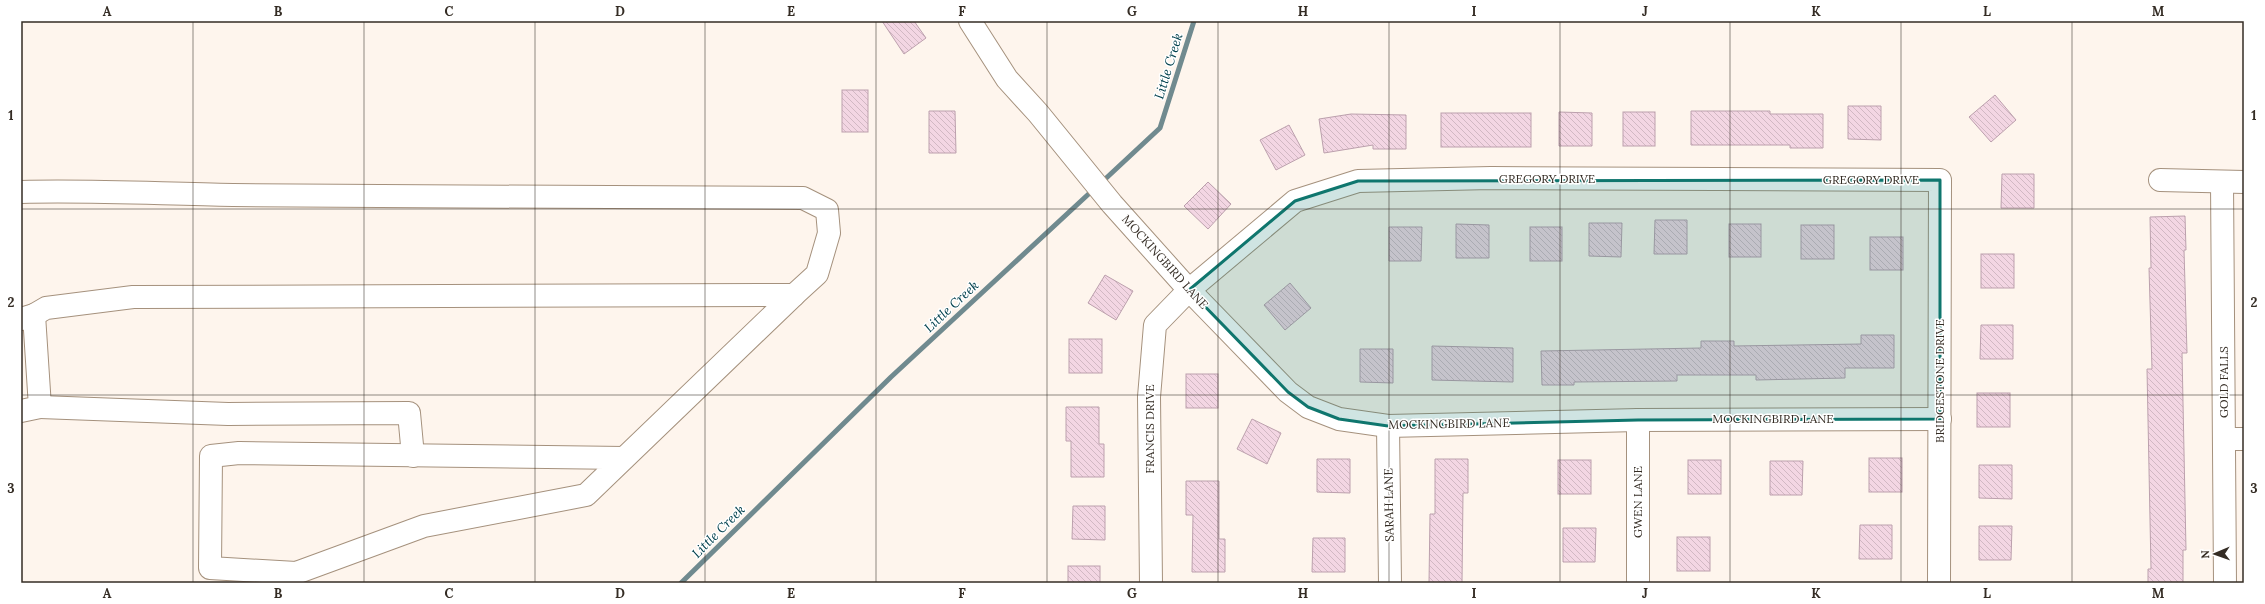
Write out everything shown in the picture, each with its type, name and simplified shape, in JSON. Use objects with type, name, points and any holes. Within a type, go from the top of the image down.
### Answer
[{"type":"street","name":"MOCKINGBIRD LANE","points":[[970,21],[1007,79],[1079,162],[1112,204],[1189,290],[1288,392],[1308,407],[1339,419],[1388,426],[1638,420],[1940,419]]},
{"type":"street","name":"GREGORY DRIVE","points":[[1189,290],[1295,201],[1358,181],[1491,178],[1940,180]]},
{"type":"street","name":"BRIDGESTONE DRIVE","points":[[1939,583],[1940,180]]},
{"type":"street","points":[[2160,180],[2244,182]]},
{"type":"street","name":"GOLD FALLS","points":[[2222,182],[2234,439],[2225,583]]},
{"type":"street","points":[[21,192],[86,191],[202,195],[534,198],[803,198],[827,210],[829,233],[817,274],[586,495],[424,526],[296,573],[210,568],[212,456],[239,453],[624,458]]},
{"type":"street","name":"FRANCIS DRIVE","points":[[1151,583],[1149,397],[1155,325],[1189,290]]},
{"type":"street","points":[[412,456],[409,413],[228,414],[30,409],[28,317],[46,308],[133,297],[794,295]]},
{"type":"street","name":"GWEN LANE","points":[[1638,420],[1638,583]]},
{"type":"street","name":"SARAH LANE","points":[[1388,426],[1390,583]]},
{"type":"highlighted area","points":[[1940,180],[1940,419],[1638,420],[1388,426],[1339,419],[1308,407],[1288,392],[1189,290],[1295,201],[1358,181]]},
{"type":"building","points":[[882,21],[914,21],[926,38],[904,54]]},
{"type":"building","points":[[842,90],[868,90],[868,132],[842,132]]},
{"type":"building","points":[[1995,95],[2016,120],[1991,142],[1969,117]]},
{"type":"building","points":[[1848,106],[1881,106],[1881,140],[1848,139]]},
{"type":"building","points":[[929,111],[955,111],[956,153],[929,153]]},
{"type":"building","points":[[1691,111],[1770,111],[1770,114],[1823,114],[1823,148],[1790,148],[1790,145],[1691,145]]},
{"type":"building","points":[[1559,112],[1592,113],[1592,146],[1559,146]]},
{"type":"building","points":[[1623,112],[1655,112],[1655,146],[1623,146]]},
{"type":"building","points":[[1441,113],[1531,113],[1531,147],[1441,147]]},
{"type":"building","points":[[1351,114],[1406,115],[1406,149],[1373,149],[1373,145],[1324,153],[1319,119]]},
{"type":"building","points":[[1289,125],[1305,155],[1276,170],[1260,140]]},
{"type":"building","points":[[2002,174],[2034,174],[2034,208],[2001,208]]},
{"type":"building","points":[[1208,182],[1231,204],[1208,229],[1184,206]]},
{"type":"building","points":[[2185,216],[2186,250],[2184,250],[2187,353],[2182,353],[2186,550],[2183,550],[2183,583],[2148,583],[2148,569],[2151,569],[2147,369],[2152,369],[2149,268],[2151,268],[2150,217]]},
{"type":"building","points":[[1655,220],[1687,220],[1687,254],[1654,254]]},
{"type":"building","points":[[1589,223],[1622,223],[1621,257],[1589,256]]},
{"type":"building","points":[[1456,224],[1489,225],[1489,258],[1456,258]]},
{"type":"building","points":[[1729,224],[1761,224],[1761,257],[1729,257]]},
{"type":"building","points":[[1801,225],[1834,225],[1834,259],[1801,259]]},
{"type":"building","points":[[1389,227],[1422,227],[1421,261],[1389,261]]},
{"type":"building","points":[[1530,227],[1562,227],[1562,261],[1530,261]]},
{"type":"building","points":[[1870,237],[1903,237],[1903,270],[1870,270]]},
{"type":"building","points":[[1981,254],[2014,254],[2014,288],[1981,288]]},
{"type":"building","points":[[1105,275],[1133,291],[1116,320],[1088,303]]},
{"type":"building","points":[[1290,283],[1311,308],[1285,330],[1264,305]]},
{"type":"building","points":[[1981,325],[2013,325],[2013,359],[1980,359]]},
{"type":"building","points":[[1861,335],[1894,335],[1894,368],[1845,368],[1845,378],[1756,380],[1756,375],[1677,375],[1677,381],[1574,382],[1574,385],[1542,385],[1541,351],[1701,348],[1701,341],[1734,341],[1734,346],[1861,344]]},
{"type":"building","points":[[1069,339],[1102,339],[1102,373],[1069,373]]},
{"type":"building","points":[[1432,346],[1513,348],[1513,382],[1432,380]]},
{"type":"building","points":[[1360,349],[1393,349],[1393,383],[1360,382]]},
{"type":"building","points":[[1186,374],[1218,374],[1218,408],[1186,408]]},
{"type":"building","points":[[1977,393],[2010,393],[2010,427],[1977,427]]},
{"type":"building","points":[[1066,407],[1099,407],[1099,444],[1104,444],[1104,477],[1071,477],[1071,441],[1066,441]]},
{"type":"building","points":[[1252,419],[1281,433],[1267,464],[1237,449]]},
{"type":"building","points":[[1869,458],[1902,458],[1902,492],[1869,492]]},
{"type":"building","points":[[1317,459],[1350,459],[1350,493],[1317,492]]},
{"type":"building","points":[[1435,459],[1468,459],[1468,493],[1463,493],[1462,583],[1429,583],[1430,514],[1435,514]]},
{"type":"building","points":[[1558,460],[1591,460],[1591,494],[1558,494]]},
{"type":"building","points":[[1688,460],[1721,460],[1721,494],[1688,494]]},
{"type":"building","points":[[1770,461],[1803,461],[1802,495],[1770,495]]},
{"type":"building","points":[[1979,465],[2012,465],[2012,499],[1979,498]]},
{"type":"building","points":[[1186,481],[1219,481],[1219,539],[1225,539],[1225,572],[1192,572],[1193,515],[1186,515]]},
{"type":"building","points":[[1073,506],[1105,506],[1105,540],[1072,539]]},
{"type":"building","points":[[1860,525],[1892,525],[1892,559],[1859,559]]},
{"type":"building","points":[[1979,526],[2012,526],[2011,560],[1979,560]]},
{"type":"building","points":[[1563,528],[1596,528],[1595,562],[1563,562]]},
{"type":"building","points":[[1677,537],[1710,537],[1710,571],[1677,571]]},
{"type":"building","points":[[1313,538],[1345,538],[1345,572],[1312,572]]},
{"type":"building","points":[[1068,566],[1100,566],[1100,583],[1068,583]]},
{"type":"waterway","name":"Little Creek","points":[[1102,182],[1160,128],[1194,21]]},
{"type":"waterway","name":"Little Creek","points":[[681,583],[891,377],[1094,189]]}]
